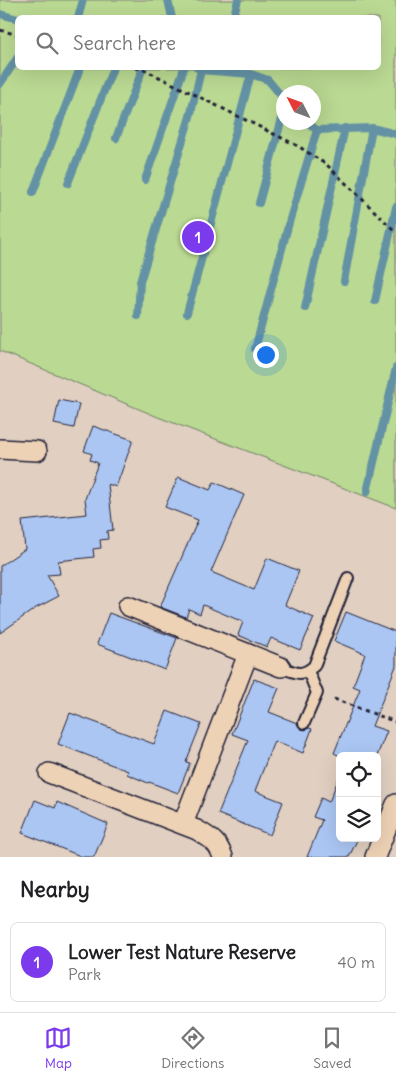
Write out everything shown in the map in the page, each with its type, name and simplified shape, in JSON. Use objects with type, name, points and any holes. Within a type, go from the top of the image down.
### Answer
[{"type":"street","points":[[0,449],[37,451]]},
{"type":"street","points":[[128,606],[281,667]]},
{"type":"street","points":[[183,824],[248,654]]},
{"type":"street","points":[[49,773],[197,830],[213,839],[223,857]]},
{"type":"street","points":[[375,857],[396,804]]},
{"type":"lane","points":[[281,667],[296,673],[303,673],[314,666],[348,578]]},
{"type":"lane","points":[[304,723],[317,693],[308,671]]},
{"type":"path","points":[[0,30],[15,34]]},
{"type":"path","points":[[145,70],[298,146],[327,165],[396,232]]},
{"type":"path","points":[[317,693],[396,722]]},
{"type":"green space","points":[[0,0],[396,0],[396,508],[158,417],[0,351]]},
{"type":"building","points":[[59,400],[79,404],[74,428],[54,424]]},
{"type":"building","points":[[93,426],[133,440],[116,487],[108,484],[113,530],[107,531],[108,539],[100,540],[101,548],[93,549],[94,557],[58,561],[60,574],[47,575],[59,596],[36,608],[0,633],[0,566],[25,549],[22,521],[87,514],[85,499],[98,463],[90,460],[92,454],[84,451]]},
{"type":"building","points":[[178,477],[210,490],[214,482],[244,495],[211,572],[254,590],[267,558],[299,571],[285,605],[314,618],[300,650],[271,638],[267,647],[238,635],[243,622],[203,605],[200,614],[189,609],[186,617],[160,607],[198,520],[165,507]]},
{"type":"building","points":[[346,612],[396,632],[396,666],[372,726],[387,731],[379,752],[334,753],[360,689],[353,686],[365,654],[334,641]]},
{"type":"building","points":[[109,613],[177,638],[165,670],[97,644]]},
{"type":"building","points":[[254,679],[279,688],[269,712],[297,723],[302,729],[312,729],[303,753],[274,741],[255,791],[283,802],[270,835],[218,814],[248,740],[232,734]]},
{"type":"building","points":[[167,711],[201,724],[186,762],[190,763],[178,793],[148,783],[127,774],[128,771],[58,744],[70,713],[154,744]]},
{"type":"building","points":[[336,785],[336,842],[356,842],[349,857],[307,857],[322,820],[313,817],[321,798],[329,802]]},
{"type":"building","points":[[35,800],[55,808],[57,802],[108,824],[94,857],[83,857],[22,833]]},
{"type":"waterway","points":[[79,15],[83,0]]},
{"type":"waterway","points":[[168,0],[171,15]]},
{"type":"waterway","points":[[234,15],[238,0]]},
{"type":"waterway","points":[[0,14],[15,18]]},
{"type":"waterway","points":[[0,84],[15,62]]},
{"type":"waterway","points":[[33,192],[79,70]]},
{"type":"waterway","points":[[68,183],[112,70]]},
{"type":"waterway","points":[[116,138],[142,70]]},
{"type":"waterway","points":[[145,180],[183,70]]},
{"type":"waterway","points":[[201,70],[251,74],[268,80],[276,90]]},
{"type":"waterway","points":[[138,316],[140,282],[191,113],[201,70]]},
{"type":"waterway","points":[[187,313],[251,74]]},
{"type":"waterway","points":[[305,308],[345,128]]},
{"type":"waterway","points":[[321,130],[372,128],[396,134]]},
{"type":"waterway","points":[[344,281],[372,128]]},
{"type":"waterway","points":[[259,203],[279,130]]},
{"type":"waterway","points":[[255,349],[290,219],[317,130]]},
{"type":"waterway","points":[[375,301],[396,207]]},
{"type":"waterway","points":[[367,492],[396,368]]},
{"type":"place","name":"Lower Test Nature Reserve","points":[[198,237]]}]
